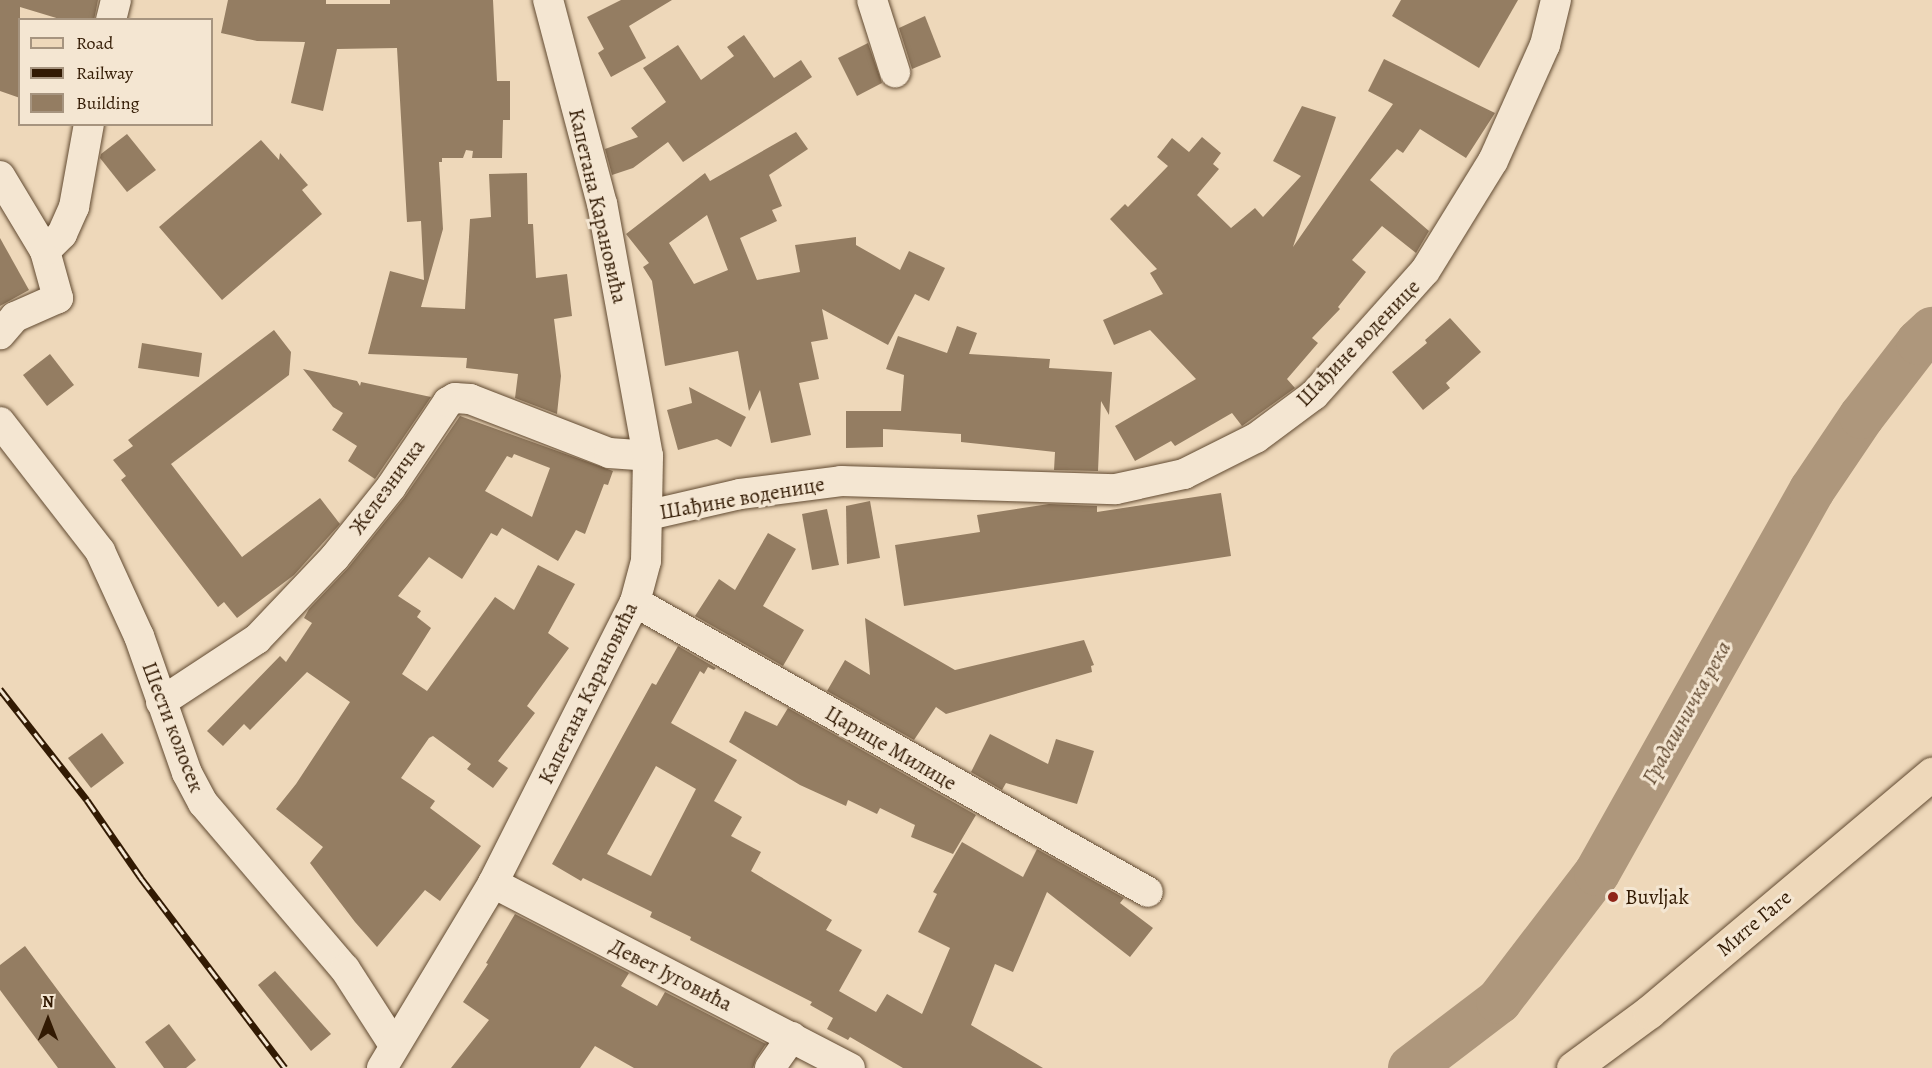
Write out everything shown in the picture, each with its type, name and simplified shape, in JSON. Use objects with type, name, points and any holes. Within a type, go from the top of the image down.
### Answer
[{"type":"main road","name":"Мите Гаге","points":[[1574,1068],[1648,1012],[1932,774]]},
{"type":"street","points":[[112,18],[116,0]]},
{"type":"street","name":"Капетана Карановића","points":[[388,1057],[493,883],[635,602],[646,561],[649,515],[648,456],[602,204],[548,0]]},
{"type":"street","points":[[872,0],[895,72]]},
{"type":"street","name":"Шађине воденице","points":[[649,515],[740,494],[841,481],[1116,489],[1184,474],[1256,438],[1314,395],[1425,271],[1493,161],[1545,45],[1557,0]]},
{"type":"street","points":[[45,251],[62,234],[74,207],[89,126]]},
{"type":"street","points":[[0,177],[45,251],[58,298],[15,317],[0,334]]},
{"type":"street","name":"Железничка","points":[[161,702],[257,639],[265,631],[335,557],[391,487],[448,402],[463,398],[470,399],[609,453],[648,456]]},
{"type":"street","name":"Шести колосек","points":[[0,422],[100,551],[139,636],[187,773],[203,803],[345,969],[388,1057]]},
{"type":"street","name":"Царице Милице","points":[[635,602],[1148,892]]},
{"type":"street","name":"Девет Југовића","points":[[493,883],[850,1068]]},
{"type":"street","points":[[770,1068],[792,1037]]},
{"type":"building","points":[[0,0],[98,0],[94,18],[56,18],[20,7],[18,97],[0,91]]},
{"type":"building","points":[[228,0],[326,0],[326,4],[390,4],[390,0],[493,0],[497,81],[510,81],[510,120],[503,120],[502,158],[472,158],[473,151],[466,150],[463,158],[442,158],[442,162],[439,162],[443,229],[421,307],[465,309],[470,219],[491,217],[489,174],[527,173],[528,224],[533,224],[536,278],[567,274],[572,316],[554,319],[561,376],[557,414],[515,398],[518,374],[466,368],[467,358],[368,354],[390,271],[424,280],[421,221],[407,222],[397,48],[337,49],[323,111],[291,103],[305,42],[257,41],[221,33]]},
{"type":"building","points":[[621,0],[672,0],[629,26],[646,58],[611,77],[598,53],[604,49],[587,17]]},
{"type":"building","points":[[1401,0],[1518,0],[1479,68],[1392,16]]},
{"type":"building","points":[[925,16],[941,57],[912,69],[899,28]]},
{"type":"building","points":[[744,35],[774,78],[801,60],[812,77],[683,162],[668,142],[633,168],[612,175],[605,149],[638,137],[631,128],[666,102],[643,68],[678,45],[701,80],[734,56],[727,47]]},
{"type":"building","points":[[868,43],[882,83],[857,96],[838,58]]},
{"type":"building","points":[[1384,59],[1495,113],[1466,158],[1420,129],[1403,153],[1397,149],[1370,180],[1429,231],[1416,253],[1382,226],[1352,260],[1366,272],[1338,307],[1340,309],[1312,338],[1318,343],[1287,379],[1295,388],[1242,426],[1232,413],[1175,446],[1171,441],[1135,461],[1115,426],[1196,379],[1150,330],[1114,345],[1103,320],[1163,294],[1150,273],[1157,269],[1110,219],[1125,204],[1128,207],[1168,166],[1157,157],[1172,138],[1189,152],[1202,137],[1221,153],[1213,164],[1219,169],[1197,195],[1231,228],[1255,208],[1263,217],[1301,176],[1273,161],[1302,106],[1336,117],[1293,247],[1393,104],[1368,91]]},
{"type":"building","points":[[796,132],[808,149],[769,175],[782,206],[772,210],[777,221],[740,238],[757,280],[800,272],[795,245],[856,237],[856,245],[900,270],[909,251],[945,268],[929,301],[915,294],[888,345],[822,309],[828,339],[811,342],[819,379],[799,383],[811,435],[771,443],[760,390],[749,411],[738,351],[665,366],[652,281],[643,267],[649,263],[626,234],[705,173],[710,181]],"holes":[[[707,215],[728,270],[694,284],[669,243]]]},
{"type":"building","points":[[127,134],[156,170],[127,192],[100,158],[101,154]]},
{"type":"building","points":[[261,140],[279,160],[280,153],[308,185],[302,190],[322,214],[222,300],[159,227]]},
{"type":"building","points":[[0,238],[29,290],[0,306]]},
{"type":"building","points":[[1450,318],[1481,352],[1446,383],[1450,388],[1423,410],[1392,372],[1427,343],[1425,340]]},
{"type":"building","points":[[957,326],[977,333],[969,354],[1050,359],[1049,368],[1112,372],[1109,415],[1101,401],[1098,471],[1054,470],[1055,452],[961,442],[961,434],[883,429],[883,447],[846,448],[846,411],[901,411],[904,375],[886,369],[898,336],[947,353]]},
{"type":"building","points":[[274,330],[291,352],[289,375],[171,464],[242,557],[320,498],[340,524],[294,575],[237,618],[224,602],[218,607],[121,480],[126,476],[113,460],[133,446],[128,440]]},
{"type":"building","points":[[142,343],[202,353],[199,377],[138,368]]},
{"type":"building","points":[[50,354],[74,385],[47,406],[23,375]]},
{"type":"building","points":[[303,369],[357,381],[360,386],[361,382],[431,397],[375,479],[348,461],[357,446],[332,430],[343,413],[333,407]]},
{"type":"building","points":[[689,387],[746,417],[731,447],[717,439],[678,450],[667,410],[692,403]]},
{"type":"building","points":[[460,416],[613,471],[608,485],[604,484],[585,534],[576,530],[558,561],[502,528],[497,536],[491,533],[462,579],[429,557],[398,596],[421,611],[417,617],[431,628],[402,674],[427,691],[495,597],[514,610],[538,565],[575,584],[548,633],[569,648],[527,706],[535,713],[498,761],[508,768],[493,788],[467,769],[471,764],[433,736],[429,738],[401,778],[435,801],[430,808],[481,846],[440,901],[425,890],[377,947],[310,863],[323,847],[276,809],[296,784],[350,702],[307,672],[250,730],[244,724],[223,746],[207,731],[280,656],[286,662],[312,623],[304,618],[309,609],[348,568],[404,498]],"holes":[[[514,454],[550,468],[532,517],[485,491],[507,456],[512,458]]]},
{"type":"building","points":[[1221,493],[1231,556],[904,606],[895,545],[980,532],[977,515],[1049,504],[1097,506],[1097,512]]},
{"type":"building","points":[[870,501],[880,558],[847,564],[846,506]]},
{"type":"building","points":[[827,509],[839,565],[812,570],[802,514]]},
{"type":"building","points":[[768,533],[796,549],[763,606],[804,630],[783,666],[695,616],[719,579],[735,590]]},
{"type":"building","points":[[865,618],[955,670],[1084,640],[1094,665],[1091,666],[1092,672],[946,714],[936,707],[914,740],[827,691],[845,660],[870,675]]},
{"type":"building","points":[[678,646],[716,668],[714,670],[708,667],[704,674],[700,671],[671,723],[737,760],[714,801],[742,817],[731,836],[761,852],[751,871],[832,920],[826,930],[862,950],[839,991],[876,1012],[887,994],[922,1014],[950,948],[918,932],[937,894],[933,892],[962,842],[1023,877],[1037,849],[1124,898],[1120,903],[1153,928],[1130,957],[1047,892],[1013,972],[995,964],[971,1025],[1043,1068],[903,1068],[850,1037],[848,1040],[827,1029],[833,1018],[810,1005],[812,1002],[690,940],[691,937],[650,917],[652,912],[583,878],[581,881],[552,864],[652,683],[656,685]],"holes":[[[656,766],[696,789],[651,876],[607,854]]]},
{"type":"building","points":[[788,708],[976,815],[953,854],[911,837],[915,825],[880,808],[877,814],[848,800],[846,806],[800,785],[729,742],[745,711],[777,726]]},
{"type":"building","points":[[102,733],[124,763],[91,788],[68,758]]},
{"type":"building","points":[[990,734],[1048,764],[1056,739],[1094,751],[1077,804],[1006,783],[1002,790],[971,772]]},
{"type":"building","points":[[515,914],[629,973],[621,986],[657,1006],[665,992],[766,1044],[753,1068],[634,1068],[595,1046],[580,1068],[451,1068],[489,1020],[463,1002],[488,964],[486,963]]},
{"type":"building","points":[[25,946],[116,1068],[58,1068],[0,990],[0,965]]},
{"type":"building","points":[[275,971],[331,1034],[311,1051],[258,985]]},
{"type":"building","points":[[169,1024],[196,1060],[186,1068],[164,1068],[145,1042]]},
{"type":"waterway","name":"Градашничка река","points":[[1411,1068],[1499,1001],[1597,873],[1812,490],[1862,416],[1919,342],[1932,330]]},
{"type":"railway","points":[[0,689],[87,800],[141,878],[285,1068]]},
{"type":"place","name":"Buvljak","points":[[1613,897]]}]
